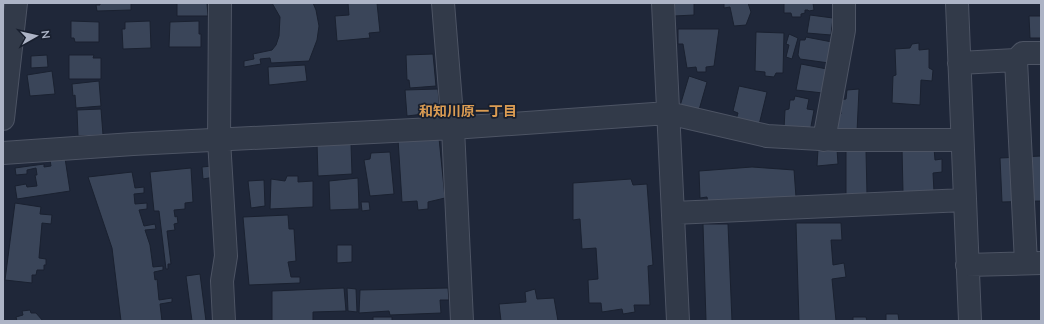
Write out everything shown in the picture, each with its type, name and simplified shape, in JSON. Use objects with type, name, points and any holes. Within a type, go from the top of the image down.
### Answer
[{"type":"street","points":[[3,119],[16,3]]},
{"type":"street","points":[[220,3],[219,140],[226,256],[222,281],[224,321]]},
{"type":"street","points":[[443,3],[453,128],[462,321]]},
{"type":"street","points":[[663,3],[678,321]]},
{"type":"street","points":[[824,140],[844,30],[844,3]]},
{"type":"street","points":[[957,3],[970,321]]},
{"type":"street","points":[[959,63],[1016,60],[1023,53],[1041,53]]},
{"type":"street","points":[[967,265],[1033,263],[1016,60]]},
{"type":"street","points":[[3,154],[133,144],[453,128],[668,112],[767,136],[824,140],[962,140]]},
{"type":"street","points":[[672,213],[965,200]]},
{"type":"building","points":[[100,3],[131,3],[131,10],[97,11],[96,5],[100,5]]},
{"type":"building","points":[[177,3],[207,3],[208,16],[177,16]]},
{"type":"building","points":[[272,3],[313,3],[319,26],[317,40],[309,61],[271,63],[270,58],[260,59],[261,64],[244,67],[244,61],[254,59],[253,54],[272,50],[276,45],[279,36],[280,17]]},
{"type":"building","points":[[348,3],[377,3],[380,32],[369,33],[370,38],[337,41],[335,16],[349,15]]},
{"type":"building","points":[[673,3],[694,3],[694,15],[674,16]]},
{"type":"building","points":[[724,3],[748,3],[751,12],[746,25],[734,26],[730,7],[724,8]]},
{"type":"building","points":[[784,3],[813,3],[814,10],[805,10],[805,13],[801,14],[801,17],[792,17],[791,13],[784,13]]},
{"type":"building","points":[[810,15],[833,18],[831,35],[807,33]]},
{"type":"building","points":[[1029,16],[1041,16],[1041,38],[1030,38]]},
{"type":"building","points":[[71,21],[99,22],[99,42],[75,42],[74,38],[71,38]]},
{"type":"building","points":[[150,21],[151,48],[123,49],[122,29],[125,29],[125,22]]},
{"type":"building","points":[[199,21],[201,47],[169,47],[170,22]]},
{"type":"building","points":[[678,29],[719,29],[714,66],[706,67],[706,72],[697,72],[696,67],[687,68],[683,44],[678,44]]},
{"type":"building","points":[[756,32],[784,33],[783,73],[776,73],[774,77],[765,76],[765,72],[755,71]]},
{"type":"building","points":[[789,34],[798,38],[792,59],[786,57],[789,45],[786,44]]},
{"type":"building","points":[[806,37],[832,42],[829,63],[800,59],[798,55],[800,40],[805,40]]},
{"type":"building","points":[[919,43],[919,50],[929,49],[929,68],[933,70],[932,81],[921,80],[920,105],[892,103],[893,76],[896,75],[895,49],[910,48],[912,44]]},
{"type":"building","points":[[433,54],[436,86],[410,88],[409,80],[407,80],[406,55]]},
{"type":"building","points":[[47,55],[48,67],[31,68],[31,56]]},
{"type":"building","points":[[69,55],[94,55],[93,58],[101,58],[101,79],[69,79]]},
{"type":"building","points":[[801,64],[827,69],[823,93],[796,90]]},
{"type":"building","points":[[305,65],[307,81],[269,85],[268,67]]},
{"type":"building","points":[[52,71],[55,94],[30,96],[27,75]]},
{"type":"building","points":[[689,76],[707,82],[699,110],[680,106]]},
{"type":"building","points":[[99,81],[101,106],[76,108],[72,84]]},
{"type":"building","points":[[739,86],[767,92],[759,125],[736,120],[738,113],[733,111]]},
{"type":"building","points":[[438,89],[440,112],[407,116],[405,90]]},
{"type":"building","points":[[859,89],[857,132],[837,133],[836,114],[841,114],[839,100],[846,99],[847,90]]},
{"type":"building","points":[[795,96],[809,99],[807,109],[814,110],[810,132],[784,129],[785,110],[789,109],[790,100],[794,100]]},
{"type":"building","points":[[101,109],[103,135],[78,136],[77,110]]},
{"type":"building","points":[[439,138],[445,198],[428,202],[428,209],[418,210],[417,201],[402,202],[398,139]]},
{"type":"building","points":[[317,143],[351,144],[352,174],[318,176]]},
{"type":"building","points":[[902,148],[934,148],[935,160],[942,159],[942,172],[933,173],[934,192],[903,192]]},
{"type":"building","points":[[818,149],[837,149],[838,164],[817,166]]},
{"type":"building","points":[[846,151],[866,151],[867,195],[846,195]]},
{"type":"building","points":[[390,152],[394,194],[370,196],[364,160],[370,159],[371,153]]},
{"type":"building","points":[[1041,156],[1041,201],[1002,202],[1000,158]]},
{"type":"building","points":[[65,158],[70,191],[17,199],[15,186],[26,184],[27,187],[37,186],[35,175],[37,175],[36,168],[27,170],[27,174],[16,175],[15,168],[44,164],[44,167],[51,166],[50,160]]},
{"type":"building","points":[[212,166],[214,177],[203,179],[202,167]]},
{"type":"building","points":[[752,167],[794,170],[796,197],[708,203],[707,197],[700,198],[699,171]]},
{"type":"building","points":[[191,168],[193,202],[185,203],[185,209],[174,210],[178,223],[174,224],[175,230],[167,231],[171,264],[168,264],[168,269],[166,269],[159,211],[154,211],[150,172]]},
{"type":"building","points":[[132,172],[135,188],[144,187],[144,193],[134,194],[135,204],[147,203],[147,209],[139,210],[144,226],[155,224],[156,229],[145,230],[150,245],[153,267],[163,266],[163,270],[154,272],[155,280],[157,279],[159,300],[172,298],[172,302],[160,304],[162,321],[121,321],[112,248],[88,177]]},
{"type":"building","points":[[287,176],[298,176],[298,182],[313,181],[313,207],[270,209],[271,179],[285,181]]},
{"type":"building","points":[[358,178],[359,209],[330,210],[329,181]]},
{"type":"building","points":[[631,179],[633,185],[647,184],[653,265],[648,266],[650,305],[634,305],[635,312],[623,314],[622,309],[602,312],[601,303],[589,303],[588,280],[598,279],[596,248],[582,249],[580,219],[573,220],[573,183]]},
{"type":"building","points":[[264,180],[265,206],[251,208],[248,181]]},
{"type":"building","points":[[361,202],[369,202],[370,210],[362,211]]},
{"type":"building","points":[[15,203],[41,207],[40,214],[52,215],[51,224],[42,223],[39,258],[46,259],[46,265],[44,265],[44,270],[37,270],[36,275],[32,275],[32,283],[5,280]]},
{"type":"building","points":[[288,215],[289,229],[294,229],[296,261],[288,262],[291,277],[300,277],[300,283],[249,285],[243,217]]},
{"type":"building","points":[[796,223],[841,223],[842,240],[831,240],[833,265],[844,263],[846,277],[832,279],[836,321],[799,321]]},
{"type":"building","points":[[703,224],[728,224],[732,321],[706,321]]},
{"type":"building","points":[[337,245],[352,245],[352,262],[337,263]]},
{"type":"building","points":[[200,274],[206,321],[192,321],[186,276]]},
{"type":"building","points":[[344,288],[346,311],[313,312],[313,321],[272,321],[272,291]]},
{"type":"building","points":[[347,288],[356,289],[357,312],[348,311]]},
{"type":"building","points":[[448,288],[449,300],[440,300],[441,313],[390,315],[389,311],[359,313],[360,290]]},
{"type":"building","points":[[535,289],[537,299],[554,298],[558,321],[501,321],[499,304],[526,302],[525,292]]},
{"type":"building","points":[[30,310],[31,313],[36,313],[43,321],[17,321],[16,317],[23,315],[22,311]]},
{"type":"building","points":[[886,314],[898,314],[899,321],[879,321],[886,320]]},
{"type":"building","points":[[373,317],[392,317],[392,321],[373,321]]},
{"type":"building","points":[[853,317],[866,317],[867,321],[853,321]]},
{"type":"district","name":"和知川原一丁目","points":[[468,111]]}]
